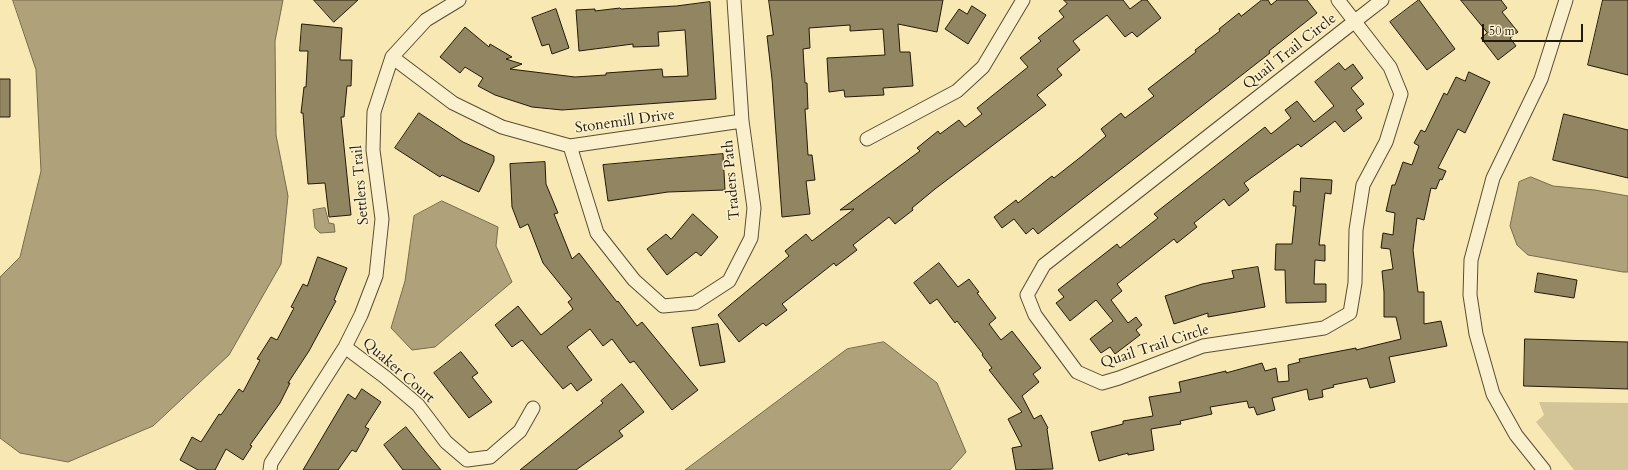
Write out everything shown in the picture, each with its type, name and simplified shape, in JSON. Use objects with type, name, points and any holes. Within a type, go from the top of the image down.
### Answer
[{"type":"street","name":"Settlers Trail","points":[[270,470],[271,463],[345,347],[361,315],[376,276],[382,219],[373,150],[374,112],[392,57],[426,20],[459,0]]},
{"type":"street","name":"Traders Path","points":[[570,146],[597,233],[634,280],[663,306],[695,303],[729,281],[751,238],[754,208],[742,121],[734,0]]},
{"type":"street","name":"Quail Trail Circle","points":[[1338,0],[1355,21],[1390,67],[1401,94],[1386,142],[1363,185],[1356,230],[1355,283],[1350,313],[1324,328],[1203,346],[1102,383],[1077,372],[1035,316],[1027,295],[1044,265],[1355,21]]},
{"type":"street","points":[[1355,21],[1382,0]]},
{"type":"street","points":[[1544,470],[1516,435],[1493,394],[1476,334],[1471,303],[1471,260],[1493,178],[1541,79],[1566,0]]},
{"type":"street","points":[[867,139],[957,91],[983,66],[1018,1]]},
{"type":"street","name":"Stonemill Drive","points":[[392,57],[453,102],[502,127],[570,146],[742,121]]},
{"type":"street","name":"Quaker Court","points":[[345,347],[385,377],[418,405],[446,442],[467,460],[490,457],[520,431],[533,408]]},
{"type":"shaded area","points":[[13,0],[283,0],[275,41],[276,135],[288,196],[281,264],[229,355],[153,426],[68,462],[20,453],[0,438],[0,277],[20,257],[41,171],[36,70]]},
{"type":"shaded area","points":[[1531,177],[1553,186],[1595,190],[1628,196],[1628,272],[1528,255],[1517,245],[1510,226],[1519,182]]},
{"type":"shaded area","points":[[442,201],[498,227],[496,246],[512,282],[435,347],[412,350],[391,328],[405,281],[414,216]]},
{"type":"shaded area","points":[[325,208],[329,223],[334,224],[335,232],[320,233],[315,228],[313,210]]},
{"type":"shaded area","points":[[884,342],[937,383],[966,452],[950,470],[685,470],[847,349]]},
{"type":"shaded area","points":[[1539,402],[1628,403],[1628,470],[1574,470],[1536,422],[1544,415]]},
{"type":"building","points":[[314,0],[358,0],[334,22]]},
{"type":"building","points":[[769,0],[943,0],[937,32],[898,24],[900,52],[910,52],[913,86],[883,88],[884,95],[845,97],[844,90],[829,92],[827,58],[885,55],[883,29],[850,31],[850,25],[809,28],[810,48],[803,49],[805,83],[807,83],[808,109],[805,109],[808,155],[812,155],[815,180],[806,181],[810,214],[782,217],[772,79],[767,36],[773,35]]},
{"type":"building","points":[[1064,0],[1123,0],[1130,9],[1142,0],[1147,0],[1161,18],[1137,37],[1132,32],[1125,37],[1107,15],[1073,41],[1080,50],[1057,69],[1062,75],[1037,95],[1046,105],[935,189],[912,208],[913,210],[895,224],[889,217],[853,245],[857,250],[836,266],[834,263],[782,304],[787,310],[766,326],[763,323],[739,342],[718,315],[789,256],[785,251],[806,234],[812,241],[854,209],[840,210],[920,151],[917,148],[938,131],[940,134],[959,120],[965,127],[982,114],[977,108],[1028,67],[1020,58],[1041,41],[1038,38],[1064,17],[1059,11],[1067,4]]},
{"type":"building","points":[[1262,0],[1268,0],[1271,5],[1277,0],[1307,0],[1317,13],[1269,51],[1270,53],[1038,234],[1033,228],[1026,234],[1014,219],[1002,228],[994,217],[1016,200],[1018,203],[1052,176],[1054,178],[1082,156],[1106,136],[1101,129],[1121,113],[1125,118],[1154,96],[1148,89],[1196,52],[1195,50],[1220,31],[1219,29],[1239,13],[1241,16]]},
{"type":"building","points":[[1419,0],[1455,49],[1427,70],[1390,22]]},
{"type":"building","points":[[1461,0],[1501,0],[1507,8],[1502,12],[1518,32],[1510,38],[1516,46],[1498,60],[1481,38],[1487,33]]},
{"type":"building","points":[[1603,0],[1628,0],[1628,75],[1588,65]]},
{"type":"building","points":[[710,2],[716,99],[562,110],[532,107],[495,95],[478,86],[483,78],[465,67],[460,73],[440,57],[465,27],[489,47],[490,44],[512,57],[506,59],[522,64],[510,69],[575,77],[662,69],[663,77],[688,76],[685,30],[658,32],[659,46],[633,47],[633,44],[579,51],[576,10],[595,9],[595,11],[620,8],[676,6]]},
{"type":"building","points":[[972,6],[986,15],[968,44],[945,29],[959,9],[967,14]]},
{"type":"building","points":[[556,9],[569,48],[552,54],[549,44],[542,46],[532,18]]},
{"type":"building","points":[[302,24],[342,28],[340,60],[352,60],[351,86],[347,86],[344,117],[341,117],[351,215],[329,217],[325,183],[308,184],[303,113],[301,113],[304,87],[306,87],[308,51],[300,51]]},
{"type":"building","points":[[1339,63],[1345,70],[1353,64],[1363,78],[1351,88],[1364,104],[1356,110],[1362,118],[1344,132],[1335,121],[1301,147],[1298,144],[1244,183],[1249,190],[1229,206],[1224,199],[1194,223],[1197,227],[1177,243],[1174,239],[1117,284],[1122,291],[1111,300],[1128,323],[1136,317],[1142,325],[1136,330],[1140,335],[1115,354],[1110,347],[1101,353],[1090,339],[1113,321],[1096,300],[1070,321],[1056,303],[1064,297],[1058,290],[1117,244],[1120,248],[1158,218],[1154,214],[1265,127],[1271,134],[1291,118],[1285,110],[1297,101],[1314,122],[1334,106],[1315,82]]},
{"type":"building","points":[[1469,72],[1490,82],[1465,133],[1458,129],[1438,168],[1446,171],[1442,180],[1440,179],[1436,189],[1431,188],[1424,220],[1417,218],[1413,250],[1418,292],[1424,292],[1424,324],[1441,321],[1447,346],[1389,357],[1395,382],[1370,388],[1367,378],[1333,385],[1334,387],[1322,390],[1323,397],[1309,400],[1307,389],[1272,398],[1275,410],[1257,415],[1254,407],[1249,408],[1247,401],[1210,407],[1212,414],[1180,421],[1181,424],[1151,429],[1154,450],[1128,455],[1128,453],[1099,461],[1091,432],[1123,424],[1123,421],[1153,416],[1149,397],[1181,392],[1179,382],[1226,371],[1226,373],[1262,363],[1265,371],[1276,368],[1278,382],[1289,381],[1288,365],[1300,362],[1299,359],[1356,348],[1356,350],[1401,339],[1396,317],[1384,317],[1382,271],[1393,269],[1390,249],[1381,248],[1383,233],[1393,235],[1395,213],[1386,211],[1392,185],[1395,185],[1403,162],[1412,165],[1419,146],[1414,143],[1421,130],[1425,132],[1444,93],[1447,95],[1456,77],[1465,81]]},
{"type":"building","points":[[0,79],[10,79],[10,117],[0,117]]},
{"type":"building","points":[[419,113],[463,142],[494,156],[494,161],[479,192],[442,175],[440,177],[395,148]]},
{"type":"building","points":[[1564,114],[1628,130],[1628,178],[1553,160]]},
{"type":"building","points":[[723,154],[725,190],[668,192],[608,201],[603,165]]},
{"type":"building","points":[[545,162],[546,184],[558,213],[554,214],[572,259],[579,253],[637,326],[642,322],[698,390],[672,410],[634,361],[630,363],[612,339],[603,346],[590,329],[567,347],[592,380],[577,391],[571,383],[563,389],[522,340],[512,347],[495,325],[518,306],[541,335],[573,309],[568,302],[572,299],[543,263],[528,224],[520,228],[512,207],[510,164]]},
{"type":"building","points":[[1301,178],[1332,180],[1331,194],[1325,193],[1319,245],[1325,245],[1325,261],[1315,260],[1314,284],[1326,284],[1326,302],[1286,303],[1285,270],[1275,270],[1276,244],[1292,244],[1296,206],[1293,206],[1294,191],[1300,192]]},
{"type":"building","points":[[693,214],[718,237],[701,256],[696,252],[667,275],[647,249],[666,234],[671,239]]},
{"type":"building","points":[[318,257],[347,268],[334,300],[336,301],[309,351],[288,383],[290,383],[280,403],[250,445],[252,446],[243,460],[226,449],[215,470],[198,470],[180,460],[192,437],[201,442],[219,414],[221,415],[239,389],[243,392],[260,360],[257,359],[271,337],[277,340],[294,308],[291,307],[303,284],[307,286]]},
{"type":"building","points":[[939,263],[958,287],[969,279],[979,292],[977,293],[996,318],[989,324],[1001,340],[1012,331],[1041,368],[1033,374],[1039,382],[1022,396],[1034,419],[1041,415],[1048,428],[1053,469],[1016,470],[1012,448],[1022,446],[1008,419],[1022,412],[989,370],[992,368],[982,355],[983,354],[957,321],[955,323],[937,299],[930,304],[914,283]]},
{"type":"building","points":[[1258,267],[1265,307],[1208,317],[1208,313],[1174,324],[1165,296],[1202,284],[1234,278],[1232,271]]},
{"type":"building","points":[[1538,273],[1577,280],[1574,298],[1535,292]]},
{"type":"building","points":[[718,324],[725,362],[700,366],[692,328]]},
{"type":"building","points":[[1525,339],[1628,342],[1628,389],[1524,386]]},
{"type":"building","points":[[461,352],[478,373],[472,377],[492,402],[469,418],[434,373]]},
{"type":"building","points":[[622,384],[644,412],[619,431],[623,436],[576,470],[520,470],[603,403],[601,401]]},
{"type":"building","points":[[362,389],[381,402],[365,427],[369,429],[356,452],[352,450],[338,470],[303,470],[348,394],[355,399]]},
{"type":"building","points":[[406,427],[441,470],[403,470],[384,445]]}]
